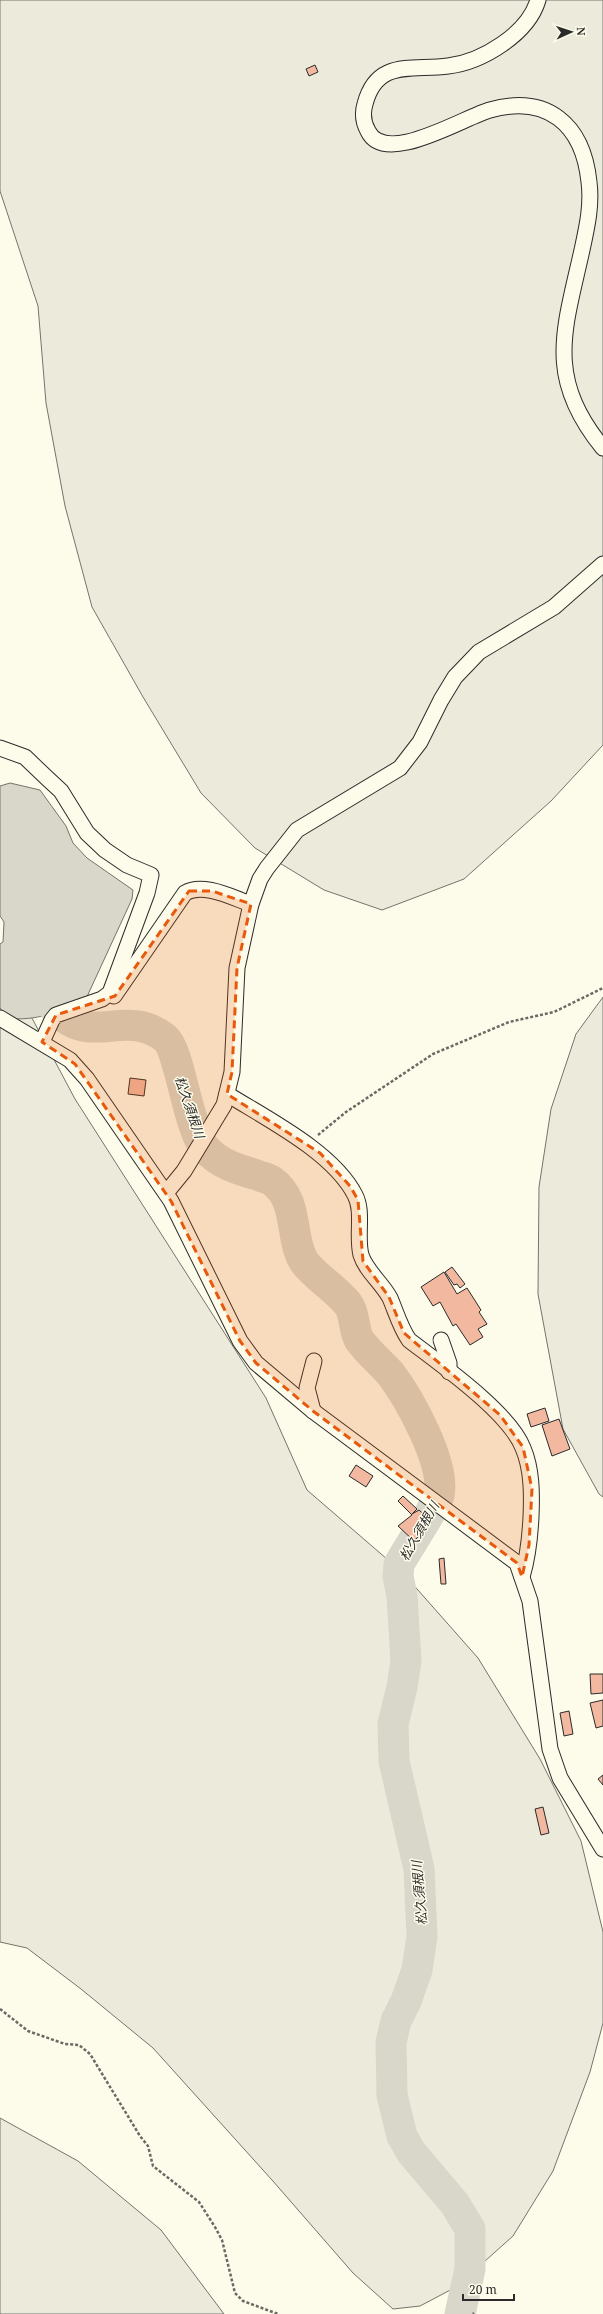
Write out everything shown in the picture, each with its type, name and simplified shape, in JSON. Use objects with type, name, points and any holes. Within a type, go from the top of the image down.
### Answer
[{"type":"street","points":[[538,0],[526,22],[517,33],[499,47],[449,66],[398,68],[382,76],[372,86],[363,112],[370,136],[385,143],[412,141],[476,114],[511,106],[549,111],[568,125],[575,136],[586,164],[590,203],[567,320],[563,345],[564,362],[568,390],[575,407],[603,448]]},
{"type":"street","points":[[166,1193],[184,1171],[224,1105],[232,1072],[237,968],[252,904],[260,879],[267,868],[297,830],[400,768],[420,742],[455,676],[470,660],[501,637],[554,607],[603,564]]},
{"type":"street","points":[[0,748],[25,757],[48,779],[61,792],[87,833],[105,850],[127,865],[151,875],[147,893],[107,997]]},
{"type":"street","points":[[42,1042],[52,1020],[56,1015],[107,997],[115,996],[185,893],[194,889],[212,891],[252,904]]},
{"type":"street","points":[[0,1018],[42,1042],[75,1064],[166,1193],[240,1341],[260,1366],[313,1411],[517,1563],[530,1601],[550,1749],[560,1778],[603,1849]]},
{"type":"street","points":[[227,1094],[320,1153],[350,1186],[358,1200],[360,1246],[363,1261],[389,1297],[404,1333],[409,1340],[500,1415],[523,1447],[532,1489],[529,1545],[522,1577]]},
{"type":"street","points":[[442,1340],[449,1363],[449,1372]]},
{"type":"street","points":[[313,1411],[307,1388],[314,1361]]},
{"type":"path","points":[[307,1144],[346,1112],[433,1054],[509,1022],[554,1012],[603,988]]},
{"type":"path","points":[[0,2008],[28,2031],[65,2044],[79,2046],[90,2054],[140,2136],[148,2146],[153,2166],[198,2202],[216,2227],[222,2240],[235,2293],[243,2301],[278,2314]]},
{"type":"highlighted area","points":[[189,891],[212,891],[251,904],[237,968],[232,1072],[227,1094],[320,1153],[350,1186],[358,1200],[363,1261],[389,1297],[404,1333],[500,1415],[523,1447],[532,1489],[529,1545],[522,1577],[517,1563],[313,1411],[256,1363],[240,1341],[171,1201],[75,1064],[42,1042],[56,1015],[115,996]]},
{"type":"shaded area","points":[[0,0],[603,0],[603,745],[551,801],[464,879],[382,910],[324,890],[255,848],[201,793],[143,697],[92,607],[65,506],[46,403],[38,306],[0,191]]},
{"type":"shaded area","points":[[10,783],[40,790],[66,826],[73,843],[87,858],[133,890],[132,899],[85,1001],[47,1015],[18,1019],[7,1018],[0,1008],[0,944],[3,942],[4,922],[0,916],[0,786]]},
{"type":"shaded area","points":[[0,958],[75,1099],[266,1398],[307,1490],[402,1572],[478,1658],[540,1759],[581,1841],[603,1932],[603,2023],[590,2072],[553,2171],[513,2236],[456,2287],[420,2306],[393,2309],[353,2273],[272,2180],[153,2048],[81,1989],[27,1948],[0,1942]]},
{"type":"shaded area","points":[[603,997],[603,1497],[599,1494],[563,1429],[538,1294],[539,1187],[551,1109],[576,1034]]},
{"type":"shaded area","points":[[0,2118],[78,2161],[161,2230],[224,2314],[0,2314]]},
{"type":"building","points":[[315,65],[318,72],[309,76],[306,69]]},
{"type":"building","points":[[130,1078],[146,1080],[144,1096],[128,1094]]},
{"type":"building","points":[[452,1267],[465,1284],[460,1288],[457,1284],[454,1285],[445,1272]]},
{"type":"building","points":[[444,1272],[457,1294],[467,1288],[481,1310],[479,1312],[487,1324],[478,1329],[483,1337],[470,1345],[456,1324],[453,1326],[440,1302],[433,1306],[421,1287]]},
{"type":"building","points":[[545,1408],[549,1421],[531,1427],[527,1414]]},
{"type":"building","points":[[559,1419],[570,1449],[552,1456],[542,1425]]},
{"type":"building","points":[[356,1465],[373,1476],[366,1487],[349,1476]]},
{"type":"building","points":[[403,1496],[417,1509],[412,1514],[419,1510],[432,1522],[414,1541],[398,1526],[412,1515],[398,1501]]},
{"type":"building","points":[[444,1558],[446,1584],[441,1584],[439,1559]]},
{"type":"building","points":[[590,1674],[603,1674],[603,1693],[591,1694]]},
{"type":"building","points":[[603,1700],[603,1726],[596,1728],[590,1703]]},
{"type":"building","points":[[569,1711],[573,1734],[564,1736],[560,1713]]},
{"type":"building","points":[[603,1775],[603,1785],[598,1779]]},
{"type":"building","points":[[543,1807],[549,1833],[541,1835],[535,1809]]},
{"type":"waterway","name":"松久須根川","points":[[40,986],[55,1009],[70,1021],[85,1026],[100,1027],[132,1025],[148,1029],[165,1038],[175,1057],[193,1123],[205,1148],[210,1154],[222,1162],[235,1168],[269,1179],[281,1189],[291,1209],[297,1244],[305,1263],[315,1274],[338,1293],[351,1308],[356,1333],[360,1341],[390,1373],[398,1384],[416,1414],[432,1449],[440,1482],[439,1495],[430,1513],[399,1564],[398,1576],[402,1596],[406,1661],[402,1687],[393,1724],[394,1761],[419,1869],[422,1936],[417,1970],[406,2001],[396,2021],[391,2042],[392,2095],[402,2136],[411,2152],[455,2204],[470,2229],[470,2269],[460,2314]]}]
